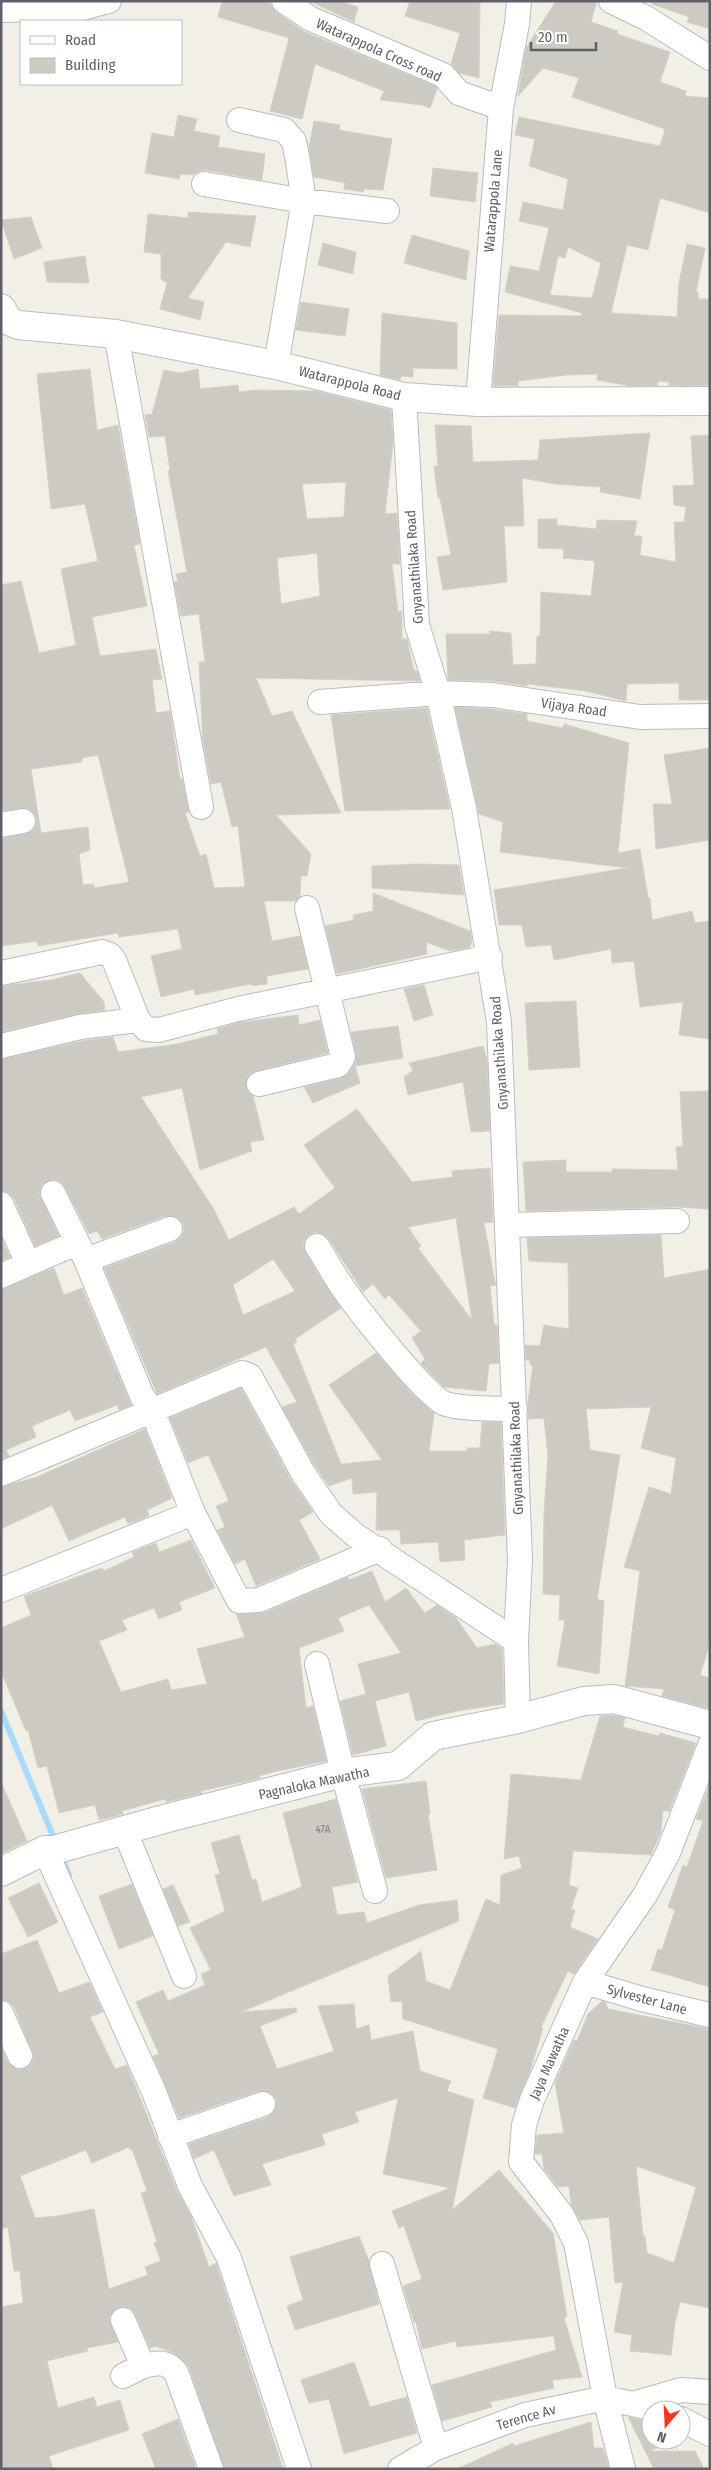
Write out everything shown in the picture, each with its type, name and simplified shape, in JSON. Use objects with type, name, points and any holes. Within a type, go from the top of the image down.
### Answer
[{"type":"street","points":[[1,10],[82,8],[109,1]]},
{"type":"street","name":"Watarappola Cross road","points":[[284,1],[311,19],[443,75],[459,93],[501,108]]},
{"type":"street","name":"Watarappola Lane","points":[[478,402],[501,108],[518,24],[519,1]]},
{"type":"street","points":[[611,1],[648,10],[710,58]]},
{"type":"street","points":[[239,120],[284,130],[294,141],[304,201],[276,365]]},
{"type":"street","points":[[204,184],[304,201],[387,211]]},
{"type":"street","name":"Watarappola Road","points":[[4,317],[18,325],[116,334],[276,365],[404,397],[478,402],[710,401]]},
{"type":"street","points":[[116,334],[201,807]]},
{"type":"street","name":"Gnyanathilaka Road","points":[[404,397],[417,625],[438,693],[464,808],[500,1022],[520,1560],[516,1641],[518,1719]]},
{"type":"street","name":"Vijaya Road","points":[[320,702],[438,693],[492,695],[640,717],[710,716]]},
{"type":"street","points":[[259,1084],[338,1065],[343,1057],[307,908]]},
{"type":"street","points":[[1,973],[102,952],[110,955],[114,960],[138,1020],[146,1029],[159,1030],[238,1009],[490,957]]},
{"type":"street","points":[[1,1046],[80,1028],[138,1020]]},
{"type":"street","points":[[53,1193],[81,1252],[128,1366],[142,1396],[152,1410],[193,1513],[239,1601],[259,1600],[380,1549]]},
{"type":"street","points":[[1,1204],[28,1263]]},
{"type":"street","points":[[507,1225],[677,1221]]},
{"type":"street","points":[[1,1276],[28,1263],[81,1252],[170,1229]]},
{"type":"street","points":[[318,1246],[339,1283],[419,1383],[440,1401],[445,1404],[467,1407],[515,1409]]},
{"type":"street","points":[[1,1474],[242,1373],[250,1376],[303,1473],[331,1514],[355,1535],[380,1549],[516,1641]]},
{"type":"street","points":[[1,1590],[193,1513]]},
{"type":"street","points":[[317,1664],[343,1773],[375,1891]]},
{"type":"street","name":"Pagnaloka Mawatha","points":[[1,1872],[49,1850],[124,1829],[343,1773],[398,1766],[432,1736],[518,1719],[584,1701],[614,1699],[710,1725]]},
{"type":"street","name":"Jaya Mawatha","points":[[623,2469],[605,2398],[576,2243],[562,2215],[521,2162],[520,2151],[524,2125],[532,2100],[584,1982],[645,1895],[668,1853],[710,1745]]},
{"type":"street","points":[[124,1829],[184,1976]]},
{"type":"street","points":[[49,1850],[154,2092],[190,2186],[229,2258],[299,2469]]},
{"type":"street","name":"Sylvester Lane","points":[[584,1982],[642,1999],[710,2015]]},
{"type":"street","points":[[1,2013],[20,2056]]},
{"type":"street","points":[[170,2136],[263,2104]]},
{"type":"street","points":[[382,2264],[436,2448]]},
{"type":"street","points":[[123,2320],[133,2371],[161,2362],[168,2364],[176,2372],[210,2469]]},
{"type":"street","points":[[636,2403],[682,2390],[710,2392]]},
{"type":"street","name":"Terence Av","points":[[400,2469],[436,2448],[525,2415],[605,2398],[641,2404]]},
{"type":"street","points":[[691,2424],[710,2434]]},
{"type":"building","points":[[222,1],[268,1],[276,12],[305,32],[435,86],[437,89],[430,108],[422,105],[380,100],[384,91],[315,64],[302,119],[270,111],[289,38],[218,17]]},
{"type":"building","points":[[309,1],[339,1],[358,7],[354,22]]},
{"type":"building","points":[[410,1],[480,1],[479,78],[459,73],[451,64],[460,33],[405,16]]},
{"type":"building","points":[[556,1],[597,1],[591,22],[618,31],[617,34],[670,52],[660,82],[686,91],[685,96],[710,98],[710,213],[660,198],[648,250],[627,245],[611,313],[677,317],[679,283],[687,244],[705,248],[696,292],[698,292],[698,299],[710,299],[710,385],[669,386],[669,382],[658,381],[657,386],[631,386],[597,380],[598,374],[566,375],[518,381],[518,386],[493,386],[499,315],[581,316],[582,313],[505,292],[510,266],[539,271],[549,228],[519,221],[523,202],[563,210],[568,179],[529,166],[535,139],[515,135],[519,117],[660,146],[665,129],[572,97],[579,78],[543,68],[518,96],[526,48]],"holes":[[[568,247],[601,263],[592,298],[550,295],[558,256],[565,258]]]},
{"type":"building","points":[[653,1],[701,1],[710,4],[710,29],[687,22],[689,17],[652,4]]},
{"type":"building","points":[[178,115],[197,119],[194,131],[220,136],[218,147],[265,154],[262,180],[206,170],[199,171],[193,175],[180,174],[179,179],[145,173],[152,133],[174,137]]},
{"type":"building","points":[[314,121],[340,125],[339,130],[392,139],[383,190],[364,189],[363,192],[344,189],[345,183],[314,177],[309,147]]},
{"type":"building","points":[[433,168],[478,173],[475,202],[430,196]]},
{"type":"building","points":[[188,212],[256,216],[250,247],[226,242],[188,298],[204,302],[200,320],[160,309],[167,283],[161,279],[161,254],[144,252],[148,214],[188,218]]},
{"type":"building","points":[[31,217],[42,248],[14,259],[1,220]]},
{"type":"building","points":[[412,235],[469,251],[466,280],[404,263]]},
{"type":"building","points":[[323,243],[356,252],[353,274],[318,265]]},
{"type":"building","points":[[85,256],[89,283],[47,282],[44,262]]},
{"type":"building","points":[[301,302],[349,309],[345,336],[296,330]]},
{"type":"building","points":[[382,313],[457,323],[457,369],[413,368],[413,377],[401,376],[400,380],[380,375]]},
{"type":"building","points":[[90,369],[97,430],[118,425],[140,544],[134,545],[147,606],[92,617],[100,656],[156,649],[162,679],[152,680],[156,713],[170,711],[180,779],[182,779],[189,812],[185,813],[200,856],[206,854],[214,888],[245,887],[238,826],[232,827],[221,782],[211,784],[203,741],[199,662],[205,662],[199,614],[181,616],[174,582],[178,581],[176,574],[187,572],[168,471],[170,470],[165,436],[149,437],[145,415],[152,414],[164,370],[180,373],[198,369],[200,389],[238,385],[239,392],[257,390],[316,391],[391,410],[393,442],[385,514],[397,513],[400,564],[392,564],[398,612],[402,611],[402,639],[407,639],[414,671],[417,671],[420,681],[256,678],[272,716],[292,711],[341,813],[276,815],[311,854],[307,876],[301,876],[300,897],[296,901],[264,901],[272,941],[300,936],[308,969],[267,976],[267,984],[253,986],[251,984],[195,995],[194,989],[161,997],[151,956],[182,949],[178,929],[119,937],[118,933],[38,946],[37,941],[1,946],[1,838],[31,832],[36,826],[37,819],[33,812],[27,808],[1,811],[1,585],[21,581],[39,653],[76,645],[61,569],[98,561],[85,504],[51,509],[37,374]],"holes":[[[346,482],[344,517],[307,519],[302,484]],[[317,553],[320,596],[281,604],[277,558]],[[98,755],[129,882],[94,888],[94,884],[83,885],[79,854],[90,850],[88,827],[41,833],[31,769],[82,762],[82,758]]]},
{"type":"building","points":[[435,425],[471,426],[473,462],[538,460],[540,440],[650,433],[640,499],[600,492],[601,487],[556,484],[522,478],[524,526],[504,526],[507,582],[443,590],[437,557],[451,555],[440,498],[438,498],[434,466],[438,466]]},
{"type":"building","points":[[710,435],[710,700],[679,700],[679,683],[627,684],[626,701],[586,691],[527,684],[527,686],[493,681],[448,680],[446,634],[490,634],[490,631],[511,633],[513,665],[536,664],[537,636],[540,636],[541,592],[591,596],[595,561],[563,558],[564,549],[538,548],[538,519],[557,519],[557,525],[596,529],[597,520],[637,521],[634,536],[642,536],[640,555],[676,562],[674,522],[684,522],[686,507],[674,505],[673,486],[694,485],[691,436]]},
{"type":"building","points":[[455,707],[527,714],[527,721],[563,728],[564,724],[629,743],[618,853],[640,849],[648,898],[650,898],[652,920],[692,911],[695,923],[710,921],[710,1039],[679,1035],[683,1002],[640,1007],[634,961],[612,963],[611,949],[554,960],[551,945],[526,947],[522,925],[499,925],[494,890],[627,868],[500,852],[503,822],[479,814]]},
{"type":"building","points":[[427,708],[450,809],[345,811],[331,715]]},
{"type":"building","points":[[710,748],[710,840],[656,849],[653,804],[672,804],[664,755]]},
{"type":"building","points":[[459,865],[464,895],[372,888],[372,866]]},
{"type":"building","points":[[373,893],[470,931],[472,941],[470,947],[450,951],[426,942],[427,954],[337,974],[325,926],[354,920],[353,915],[373,911]]},
{"type":"building","points":[[80,973],[104,1002],[105,1010],[77,1014],[1,1032],[1,986],[51,980]]},
{"type":"building","points":[[424,985],[433,1015],[414,1021],[404,989]]},
{"type":"building","points":[[576,1001],[580,1067],[529,1070],[525,1003]]},
{"type":"building","points":[[298,1015],[299,1025],[320,1020],[328,1053],[249,1074],[246,1087],[253,1096],[264,1140],[250,1142],[252,1151],[200,1170],[182,1088],[141,1097],[213,1208],[229,1240],[294,1207],[299,1214],[335,1188],[304,1145],[357,1109],[412,1182],[453,1177],[452,1171],[490,1168],[493,1222],[484,1223],[496,1285],[490,1286],[494,1325],[497,1325],[499,1363],[489,1364],[486,1391],[444,1387],[421,1363],[425,1359],[412,1338],[421,1331],[389,1295],[385,1299],[373,1284],[363,1292],[329,1239],[323,1234],[316,1232],[309,1235],[303,1247],[341,1308],[295,1339],[297,1342],[293,1344],[341,1464],[382,1460],[329,1385],[376,1353],[413,1395],[434,1413],[429,1451],[467,1451],[467,1448],[480,1448],[482,1422],[501,1422],[505,1535],[464,1540],[465,1560],[440,1562],[438,1542],[401,1544],[400,1530],[376,1530],[377,1492],[353,1494],[352,1478],[329,1486],[315,1466],[282,1407],[297,1402],[266,1347],[157,1394],[104,1268],[175,1242],[184,1231],[183,1224],[178,1218],[165,1216],[102,1239],[97,1231],[89,1234],[65,1187],[60,1181],[53,1179],[42,1185],[39,1193],[59,1236],[35,1246],[14,1198],[9,1193],[1,1190],[1,1059],[82,1041],[113,1037],[118,1052],[177,1044],[218,1034],[217,1029],[241,1022]],"holes":[[[456,1218],[458,1232],[472,1320],[418,1248],[421,1246],[408,1227]],[[273,1259],[295,1291],[243,1315],[233,1285]]]},
{"type":"building","points":[[398,1026],[403,1058],[355,1066],[360,1083],[313,1103],[304,1087],[341,1078],[349,1073],[355,1064],[356,1054],[351,1032]]},
{"type":"building","points":[[483,1046],[487,1060],[490,1131],[471,1132],[463,1082],[408,1095],[404,1077],[413,1070],[409,1063]]},
{"type":"building","points":[[710,1091],[710,1209],[677,1207],[526,1211],[523,1162],[566,1160],[566,1172],[612,1172],[612,1169],[678,1170],[676,1147],[683,1146],[680,1092]]},
{"type":"building","points":[[661,1235],[664,1278],[710,1269],[710,1643],[700,1675],[710,1678],[710,1709],[662,1696],[664,1689],[625,1686],[640,1571],[624,1567],[649,1487],[671,1494],[676,1458],[641,1448],[651,1407],[586,1409],[590,1450],[620,1455],[597,1599],[604,1601],[599,1674],[557,1666],[565,1620],[559,1620],[560,1595],[543,1594],[544,1513],[548,1456],[544,1418],[528,1419],[528,1402],[533,1365],[530,1365],[530,1360],[526,1360],[525,1345],[540,1346],[544,1325],[569,1329],[568,1263],[529,1261],[527,1238]]},
{"type":"building","points":[[1,1238],[10,1257],[1,1261]]},
{"type":"building","points":[[54,1268],[64,1295],[82,1288],[131,1405],[119,1410],[117,1405],[75,1421],[70,1410],[32,1426],[36,1437],[6,1450],[9,1456],[1,1459],[1,1289]]},
{"type":"building","points":[[241,1388],[291,1480],[313,1512],[299,1520],[320,1559],[256,1586],[245,1559],[235,1564],[217,1530],[225,1527],[216,1506],[229,1501],[208,1455],[188,1463],[170,1418]]},
{"type":"building","points":[[145,1429],[172,1498],[147,1510],[149,1515],[128,1524],[125,1517],[69,1541],[52,1505],[1,1529],[1,1487],[37,1477]]},
{"type":"building","points":[[191,1540],[215,1588],[179,1602],[182,1610],[159,1619],[154,1608],[122,1620],[127,1630],[99,1641],[121,1692],[168,1679],[171,1690],[207,1684],[197,1649],[245,1637],[236,1614],[264,1613],[348,1577],[349,1580],[372,1571],[385,1602],[406,1588],[425,1613],[437,1605],[456,1618],[477,1648],[495,1644],[502,1648],[504,1704],[457,1711],[416,1721],[409,1692],[375,1701],[386,1746],[353,1755],[340,1701],[366,1694],[358,1664],[401,1653],[369,1605],[338,1618],[344,1631],[299,1648],[306,1708],[313,1706],[326,1761],[273,1772],[259,1776],[260,1778],[201,1791],[202,1793],[166,1802],[165,1799],[122,1811],[123,1814],[99,1820],[95,1805],[59,1813],[47,1766],[38,1768],[28,1730],[26,1731],[1,1671],[1,1628],[31,1615],[24,1596],[102,1568],[104,1571],[134,1557],[132,1552],[156,1543],[159,1552]]},
{"type":"building","points":[[612,1715],[625,1718],[623,1727],[659,1736],[660,1733],[696,1743],[669,1812],[663,1810],[661,1832],[651,1855],[573,1851],[569,1885],[578,1888],[571,1909],[575,1910],[570,1927],[598,1939],[574,1974],[568,1971],[541,2027],[543,2028],[530,2071],[515,2108],[483,2098],[498,2049],[403,2019],[402,2001],[391,2002],[388,1976],[421,1951],[426,1981],[450,1990],[486,1899],[500,1905],[501,1875],[522,1868],[519,1856],[504,1859],[511,1774],[581,1780],[600,1716]]},
{"type":"building","points":[[426,1781],[430,1814],[428,1814],[437,1870],[386,1878],[362,1789]]},
{"type":"building","points":[[1,1782],[27,1841],[1,1854]]},
{"type":"building","points":[[710,1784],[710,1987],[651,1970],[658,1949],[662,1950],[675,1910],[668,1907],[683,1865],[687,1867],[703,1821],[696,1819]]},
{"type":"building","points":[[336,1799],[358,1882],[332,1887],[337,1915],[364,1912],[367,1923],[419,1905],[457,1900],[459,1921],[241,2012],[296,2008],[297,2012],[260,2026],[277,2069],[334,2051],[318,2006],[354,2004],[356,2029],[369,2025],[371,2040],[413,2031],[420,2071],[451,2081],[447,2091],[474,2100],[452,2210],[499,2170],[553,2233],[567,2317],[564,2318],[582,2377],[552,2380],[554,2388],[490,2402],[492,2407],[442,2421],[432,2385],[556,2350],[554,2336],[457,2347],[456,2341],[422,2349],[416,2322],[414,2322],[403,2286],[422,2279],[404,2226],[399,2228],[392,2211],[450,2188],[383,2174],[398,2098],[355,2112],[359,2122],[322,2134],[325,2145],[262,2164],[271,2185],[234,2196],[214,2150],[194,2159],[189,2144],[268,2117],[276,2107],[276,2099],[272,2093],[259,2091],[179,2118],[153,2056],[159,2054],[136,2002],[163,1990],[168,2001],[205,1985],[201,1974],[211,1970],[190,1928],[225,1911],[215,1875],[220,1874],[211,1843],[239,1835],[252,1880],[256,1879],[262,1902],[302,1887],[283,1813]]},
{"type":"building","points":[[39,1883],[58,1922],[28,1937],[8,1898]]},
{"type":"building","points":[[132,1884],[153,1936],[119,1949],[99,1896]]},
{"type":"building","points":[[173,1885],[190,1922],[178,1926],[163,1889]]},
{"type":"building","points":[[37,1940],[59,1993],[89,1982],[103,2012],[90,2017],[115,2069],[127,2065],[177,2191],[191,2216],[209,2267],[216,2263],[283,2469],[224,2469],[189,2367],[174,2353],[156,2346],[150,2348],[135,2314],[131,2309],[124,2306],[117,2308],[109,2318],[118,2342],[87,2348],[88,2351],[47,2361],[58,2408],[94,2397],[97,2407],[120,2400],[129,2430],[49,2456],[53,2469],[1,2469],[1,2307],[23,2303],[20,2271],[14,2271],[8,2227],[1,2229],[1,2048],[8,2062],[18,2070],[26,2068],[31,2064],[34,2057],[14,2007],[9,2002],[1,1999],[1,1954]],"holes":[[[129,2147],[130,2150],[132,2149],[147,2191],[141,2193],[157,2242],[154,2243],[161,2261],[145,2267],[148,2275],[109,2289],[94,2209],[35,2218],[20,2176],[86,2150],[92,2163]]]},
{"type":"building","points":[[602,2001],[606,2003],[608,2009],[710,2029],[710,2308],[680,2302],[671,2355],[630,2351],[632,2335],[614,2332],[623,2282],[615,2283],[609,2217],[580,2220],[571,2204],[569,2186],[558,2187],[544,2169],[542,2154],[535,2154],[537,2135],[564,2133],[555,2083],[574,2040],[577,2041],[588,2014]],"holes":[[[636,2166],[696,2187],[674,2263],[647,2253],[645,2236],[643,2236]]]},
{"type":"building","points":[[359,2236],[369,2261],[379,2304],[295,2330],[287,2306],[303,2300],[290,2257]]},
{"type":"building","points":[[354,2362],[370,2407],[407,2397],[417,2433],[344,2454],[329,2399],[309,2403],[301,2380]]},
{"type":"building","points":[[628,2417],[641,2420],[641,2443]]},
{"type":"building","points":[[178,2419],[196,2469],[156,2469],[142,2434]]},
{"type":"building","points":[[591,2422],[594,2448],[603,2448],[609,2469],[457,2469],[513,2443],[514,2446]]},
{"type":"building","points":[[644,2450],[695,2451],[704,2469],[654,2469]]},
{"type":"waterway","points":[[1,1711],[56,1843]]},
{"type":"waterway","points":[[61,1855],[69,1875]]}]
